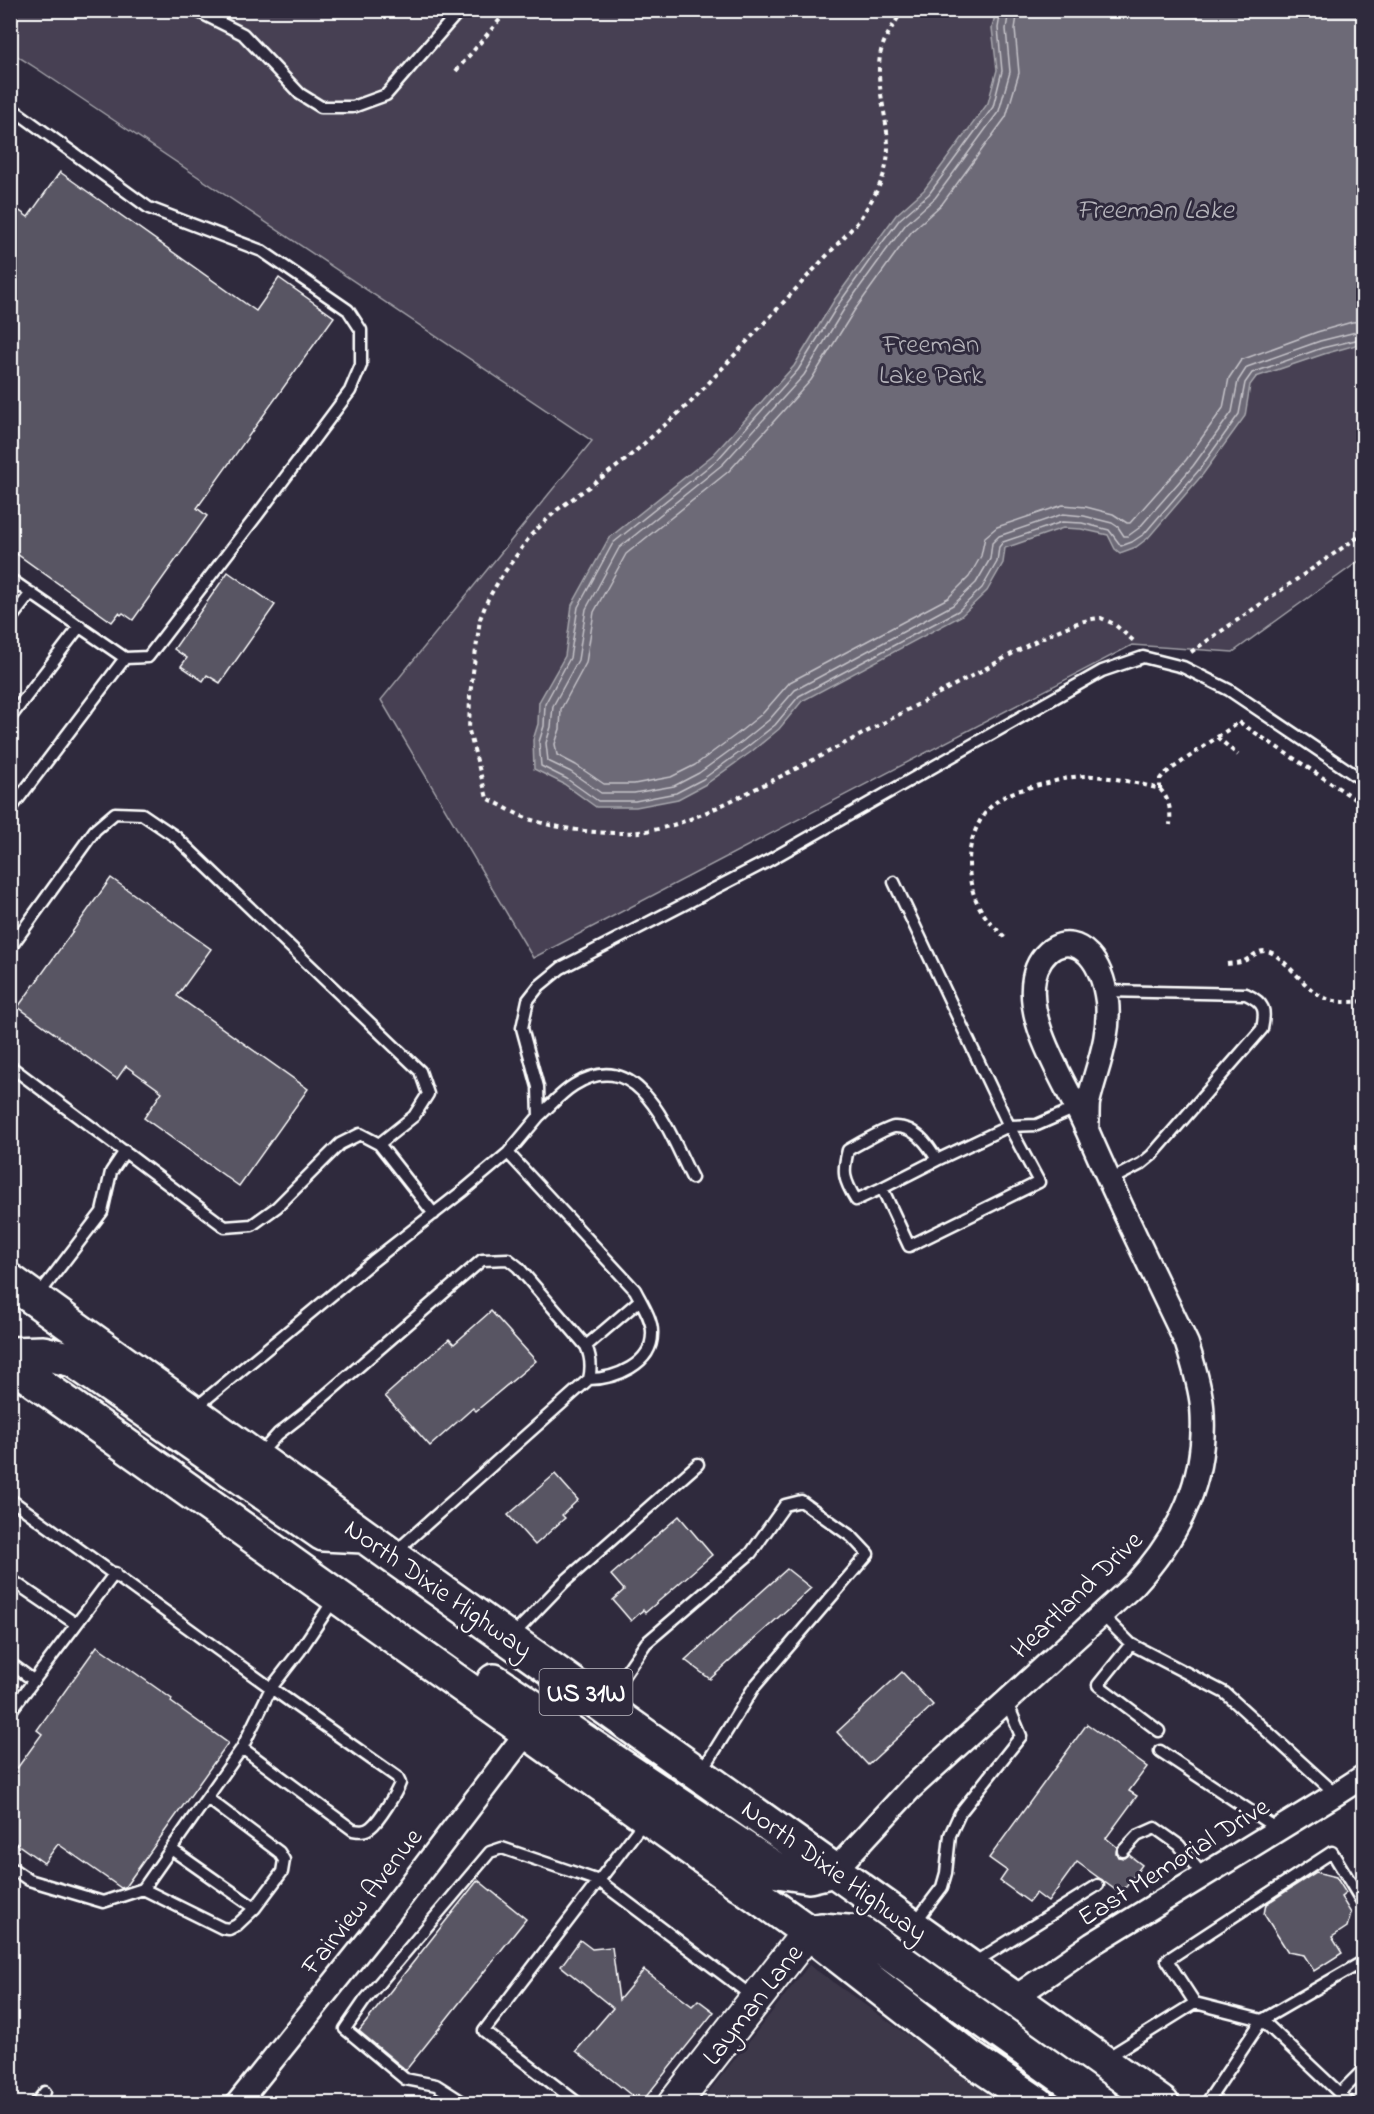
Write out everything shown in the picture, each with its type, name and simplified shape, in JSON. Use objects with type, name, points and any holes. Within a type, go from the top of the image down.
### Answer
[{"type":"main road","name":"North Dixie Highway","points":[[16,1290],[257,1457],[364,1536],[1162,2103]]},
{"type":"main road","points":[[10,1354],[43,1353],[73,1360],[323,1534],[364,1536]]},
{"type":"main road","name":"US 31W","points":[[10,1363],[808,1932],[970,2058],[1038,2103]]},
{"type":"main road","points":[[248,1532],[276,1535],[778,1871],[809,1876],[835,1870]]},
{"type":"main road","points":[[808,1932],[821,1930],[861,1933],[1101,2103]]},
{"type":"street","name":"Heartland Drive","points":[[835,1870],[910,1789],[1134,1585],[1156,1561],[1175,1533],[1189,1503],[1198,1471],[1203,1438],[1202,1406],[1196,1374],[1186,1344],[1088,1130],[1054,1064],[1037,1016],[1033,984],[1035,970],[1041,957],[1051,949],[1064,944],[1077,946],[1089,955],[1097,968],[1105,991],[1106,1038],[1088,1105],[1088,1130]]},
{"type":"street","name":"Fairview Avenue","points":[[237,2103],[377,1929],[527,1731]]},
{"type":"street","name":"East Memorial Drive","points":[[1014,1998],[1092,1944],[1364,1776]]},
{"type":"street","name":"Layman Lane","points":[[674,2103],[808,1932]]},
{"type":"lane","points":[[195,10],[243,34],[300,94],[321,106],[353,106],[386,95],[460,10]]},
{"type":"lane","points":[[10,107],[149,208],[262,251],[348,310],[361,330],[361,365],[350,391],[148,657],[125,658],[10,579]]},
{"type":"lane","points":[[10,620],[31,593]]},
{"type":"lane","points":[[10,718],[80,626]]},
{"type":"lane","points":[[539,1116],[538,1087],[522,1028],[528,1000],[539,986],[561,968],[766,862],[1102,671],[1143,657],[1183,667],[1230,690],[1364,781]]},
{"type":"lane","points":[[10,810],[125,658]]},
{"type":"lane","points":[[10,948],[96,830],[115,813],[142,814],[176,837],[420,1071],[428,1094],[414,1116],[380,1144]]},
{"type":"lane","points":[[882,1188],[909,1246],[1039,1182],[1009,1126],[894,882]]},
{"type":"lane","points":[[1105,991],[1246,994],[1256,999],[1262,1006],[1265,1016],[1262,1029],[1152,1155],[1141,1164],[1110,1180]]},
{"type":"lane","points":[[10,1066],[225,1227],[252,1225],[277,1207],[340,1144],[360,1134],[380,1144],[434,1214]]},
{"type":"lane","points":[[191,1411],[508,1153],[539,1116],[574,1085],[602,1073],[629,1079],[653,1101],[692,1178]]},
{"type":"lane","points":[[936,1160],[927,1143],[914,1132],[894,1127],[848,1150],[843,1168],[846,1184],[856,1200],[1009,1126],[1037,1125],[1076,1108]]},
{"type":"lane","points":[[16,1290],[102,1212],[111,1172],[126,1151]]},
{"type":"lane","points":[[508,1153],[635,1290],[653,1333],[650,1347],[644,1358],[613,1375],[600,1379],[589,1379]]},
{"type":"lane","points":[[257,1457],[278,1434],[482,1260],[508,1260],[518,1267],[586,1346],[591,1357],[589,1379],[391,1555]]},
{"type":"lane","points":[[586,1346],[640,1300]]},
{"type":"lane","points":[[510,1638],[564,1582],[698,1464]]},
{"type":"lane","points":[[10,1499],[397,1777],[400,1783],[398,1790],[371,1828],[361,1832],[353,1830],[242,1748]]},
{"type":"lane","points":[[603,1704],[646,1643],[751,1553],[784,1505],[801,1501],[852,1537],[868,1554],[754,1687],[700,1773]]},
{"type":"lane","points":[[10,1712],[115,1573]]},
{"type":"lane","points":[[10,1579],[75,1624]]},
{"type":"lane","points":[[10,1868],[29,1880],[103,1902],[143,1889],[242,1748],[271,1688],[299,1652],[336,1596]]},
{"type":"lane","points":[[1101,1614],[1131,1644],[1225,1693],[1336,1794]]},
{"type":"lane","points":[[1131,1644],[1098,1685],[1159,1731]]},
{"type":"lane","points":[[10,1663],[33,1680]]},
{"type":"lane","points":[[913,1925],[942,1887],[946,1873],[950,1835],[960,1813],[1021,1736],[1006,1700]]},
{"type":"lane","points":[[1160,1751],[1279,1830]]},
{"type":"lane","points":[[143,1889],[222,1928],[229,1929],[237,1925],[255,1908],[282,1872],[284,1860],[279,1852],[207,1798]]},
{"type":"lane","points":[[579,2103],[484,2031],[647,1818]]},
{"type":"lane","points":[[1123,1851],[1137,1836],[1155,1828],[1179,1845],[1203,1876]]},
{"type":"lane","points":[[466,2103],[436,2085],[405,2079],[345,2029],[365,2000],[490,1852],[502,1848],[599,1881],[755,1999]]},
{"type":"lane","points":[[171,1849],[255,1908]]},
{"type":"lane","points":[[1351,2103],[1262,2020],[1195,2003],[1167,1960],[1332,1851],[1364,1905]]},
{"type":"lane","points":[[969,1966],[1098,1885]]},
{"type":"lane","points":[[1206,2103],[1262,2020],[1364,1961]]},
{"type":"lane","points":[[1102,2061],[1195,2003]]},
{"type":"lane","points":[[1339,2094],[1364,2069]]},
{"type":"lane","points":[[35,2103],[45,2092]]},
{"type":"path","points":[[456,71],[507,10]]},
{"type":"path","points":[[903,10],[881,50],[879,72],[885,120],[886,169],[867,208],[857,222],[691,402],[623,462],[557,510],[531,535],[515,555],[488,599],[480,619],[470,694],[469,731],[487,798],[531,820],[576,830],[627,832],[653,830],[677,823],[738,797],[808,763],[1067,627],[1101,618],[1114,624],[1137,644]]},
{"type":"path","points":[[1186,655],[1298,580],[1364,532]]},
{"type":"path","points":[[1170,825],[1171,812],[1168,801],[1160,789],[1163,775],[1239,722],[1364,805]]},
{"type":"path","points":[[1217,737],[1238,755]]},
{"type":"path","points":[[1005,937],[975,902],[969,872],[970,844],[977,825],[997,801],[1041,784],[1077,776],[1129,781],[1160,789]]},
{"type":"path","points":[[1227,964],[1268,951],[1278,957],[1324,999],[1348,1002],[1364,1000]]},
{"type":"shaded area","points":[[809,1965],[1003,2103],[700,2103]]},
{"type":"green space","name":"Freeman Lake Park","points":[[10,11],[1363,11],[1363,558],[1233,652],[1132,645],[533,958],[381,700],[592,441],[11,52]]},
{"type":"water","name":"Freeman Lake","points":[[996,11],[1363,11],[1363,343],[1256,377],[1250,385],[1245,416],[1203,474],[1148,538],[1136,547],[1120,553],[1115,549],[1108,535],[1063,528],[1005,548],[1003,563],[987,591],[961,616],[802,701],[779,729],[706,784],[678,799],[636,807],[596,807],[564,784],[534,769],[533,740],[538,724],[539,702],[565,656],[572,605],[609,538],[714,454],[794,366],[835,299],[896,215],[924,190],[988,103],[997,70],[992,28]]},
{"type":"building","points":[[60,172],[256,311],[279,278],[334,317],[197,508],[207,516],[133,620],[119,613],[112,622],[10,549],[10,204],[28,217]]},
{"type":"building","points":[[228,572],[275,605],[220,683],[207,675],[203,681],[181,666],[187,658],[174,649]]},
{"type":"building","points":[[111,878],[211,949],[177,996],[308,1089],[239,1186],[144,1118],[162,1092],[126,1066],[117,1079],[18,1007]]},
{"type":"building","points":[[491,1311],[536,1361],[476,1411],[473,1408],[430,1446],[385,1396],[449,1339],[454,1344]]},
{"type":"building","points":[[555,1474],[578,1500],[562,1515],[565,1518],[535,1545],[508,1515]]},
{"type":"building","points":[[679,1516],[712,1555],[645,1613],[643,1610],[631,1621],[613,1600],[624,1590],[611,1575]]},
{"type":"building","points":[[787,1569],[811,1588],[710,1679],[685,1660]]},
{"type":"building","points":[[97,1646],[172,1699],[171,1702],[228,1743],[125,1887],[121,1888],[58,1844],[44,1863],[10,1839],[10,1778],[42,1734],[37,1730]]},
{"type":"building","points":[[902,1672],[933,1705],[868,1765],[837,1732]]},
{"type":"building","points":[[1087,1724],[1147,1767],[1129,1791],[1137,1796],[1106,1838],[1117,1847],[1118,1857],[1125,1858],[1129,1855],[1142,1865],[1121,1894],[1077,1862],[1048,1902],[1036,1893],[1029,1902],[1000,1881],[1007,1871],[989,1858]]},
{"type":"building","points":[[1316,1872],[1336,1877],[1346,1893],[1341,1897],[1351,1913],[1347,1927],[1332,1937],[1342,1953],[1314,1971],[1304,1955],[1288,1952],[1264,1914],[1266,1904]]},
{"type":"building","points":[[478,1880],[526,1919],[406,2070],[359,2031]]},
{"type":"building","points":[[580,1940],[592,1949],[612,1947],[619,2000],[644,1970],[692,2006],[698,2000],[714,2012],[641,2103],[576,2051],[613,2008],[561,1966]]}]
